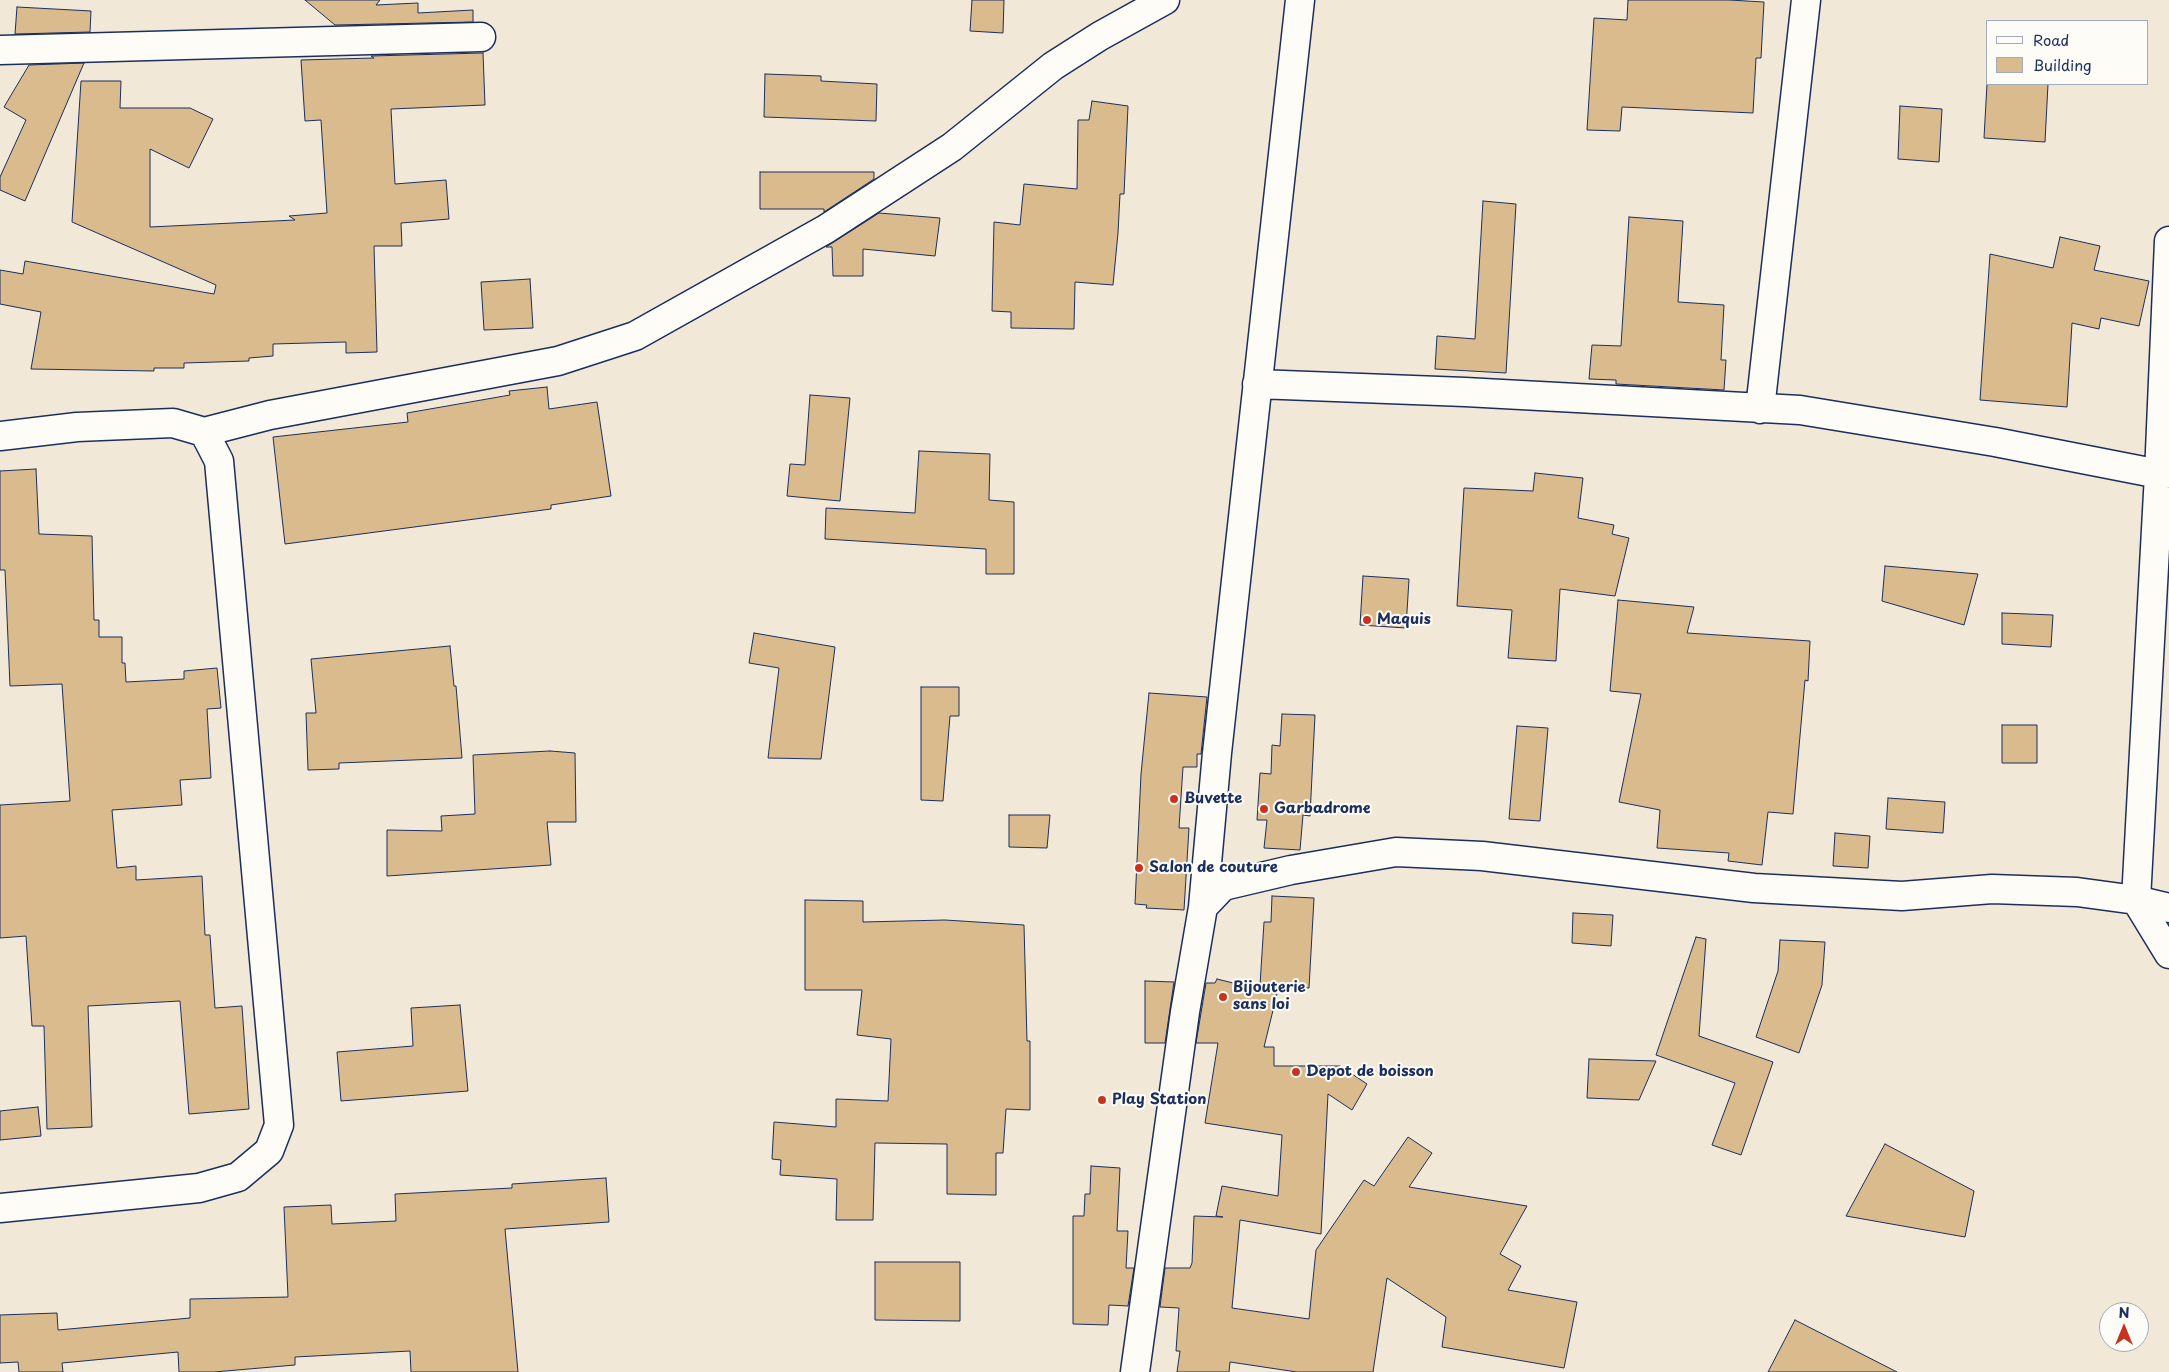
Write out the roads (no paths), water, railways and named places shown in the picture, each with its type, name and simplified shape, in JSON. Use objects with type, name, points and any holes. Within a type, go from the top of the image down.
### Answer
[{"type":"street","points":[[0,436],[77,427],[172,424],[204,432],[270,415],[558,361],[635,336],[826,229],[952,147],[1053,66],[1100,36],[1165,0]]},
{"type":"street","points":[[1135,1372],[1185,1012],[1203,907],[1217,753],[1300,0]]},
{"type":"street","points":[[1760,409],[1806,0]]},
{"type":"street","points":[[0,50],[481,37]]},
{"type":"street","points":[[2169,241],[2164,473],[2136,900],[2169,954]]},
{"type":"street","points":[[1257,384],[1465,392],[1800,410],[1995,442],[2164,473]]},
{"type":"street","points":[[0,1208],[199,1188],[238,1177],[269,1151],[279,1125],[219,461],[204,432]]},
{"type":"street","points":[[1203,907],[1223,886],[1291,870],[1396,852],[1482,856],[1754,888],[1902,896],[1992,889],[2077,892],[2136,900],[2169,908]]},
{"type":"place","name":"Maquis","points":[[1367,620]]},
{"type":"place","name":"Buvette","points":[[1174,799]]},
{"type":"place","name":"Garbadrome","points":[[1264,809]]},
{"type":"place","name":"Salon de couture","points":[[1139,868]]},
{"type":"place","name":"Bijouterie sans loi","points":[[1223,997]]},
{"type":"place","name":"Depot de boisson","points":[[1296,1072]]},
{"type":"place","name":"Play Station","points":[[1102,1100]]}]
